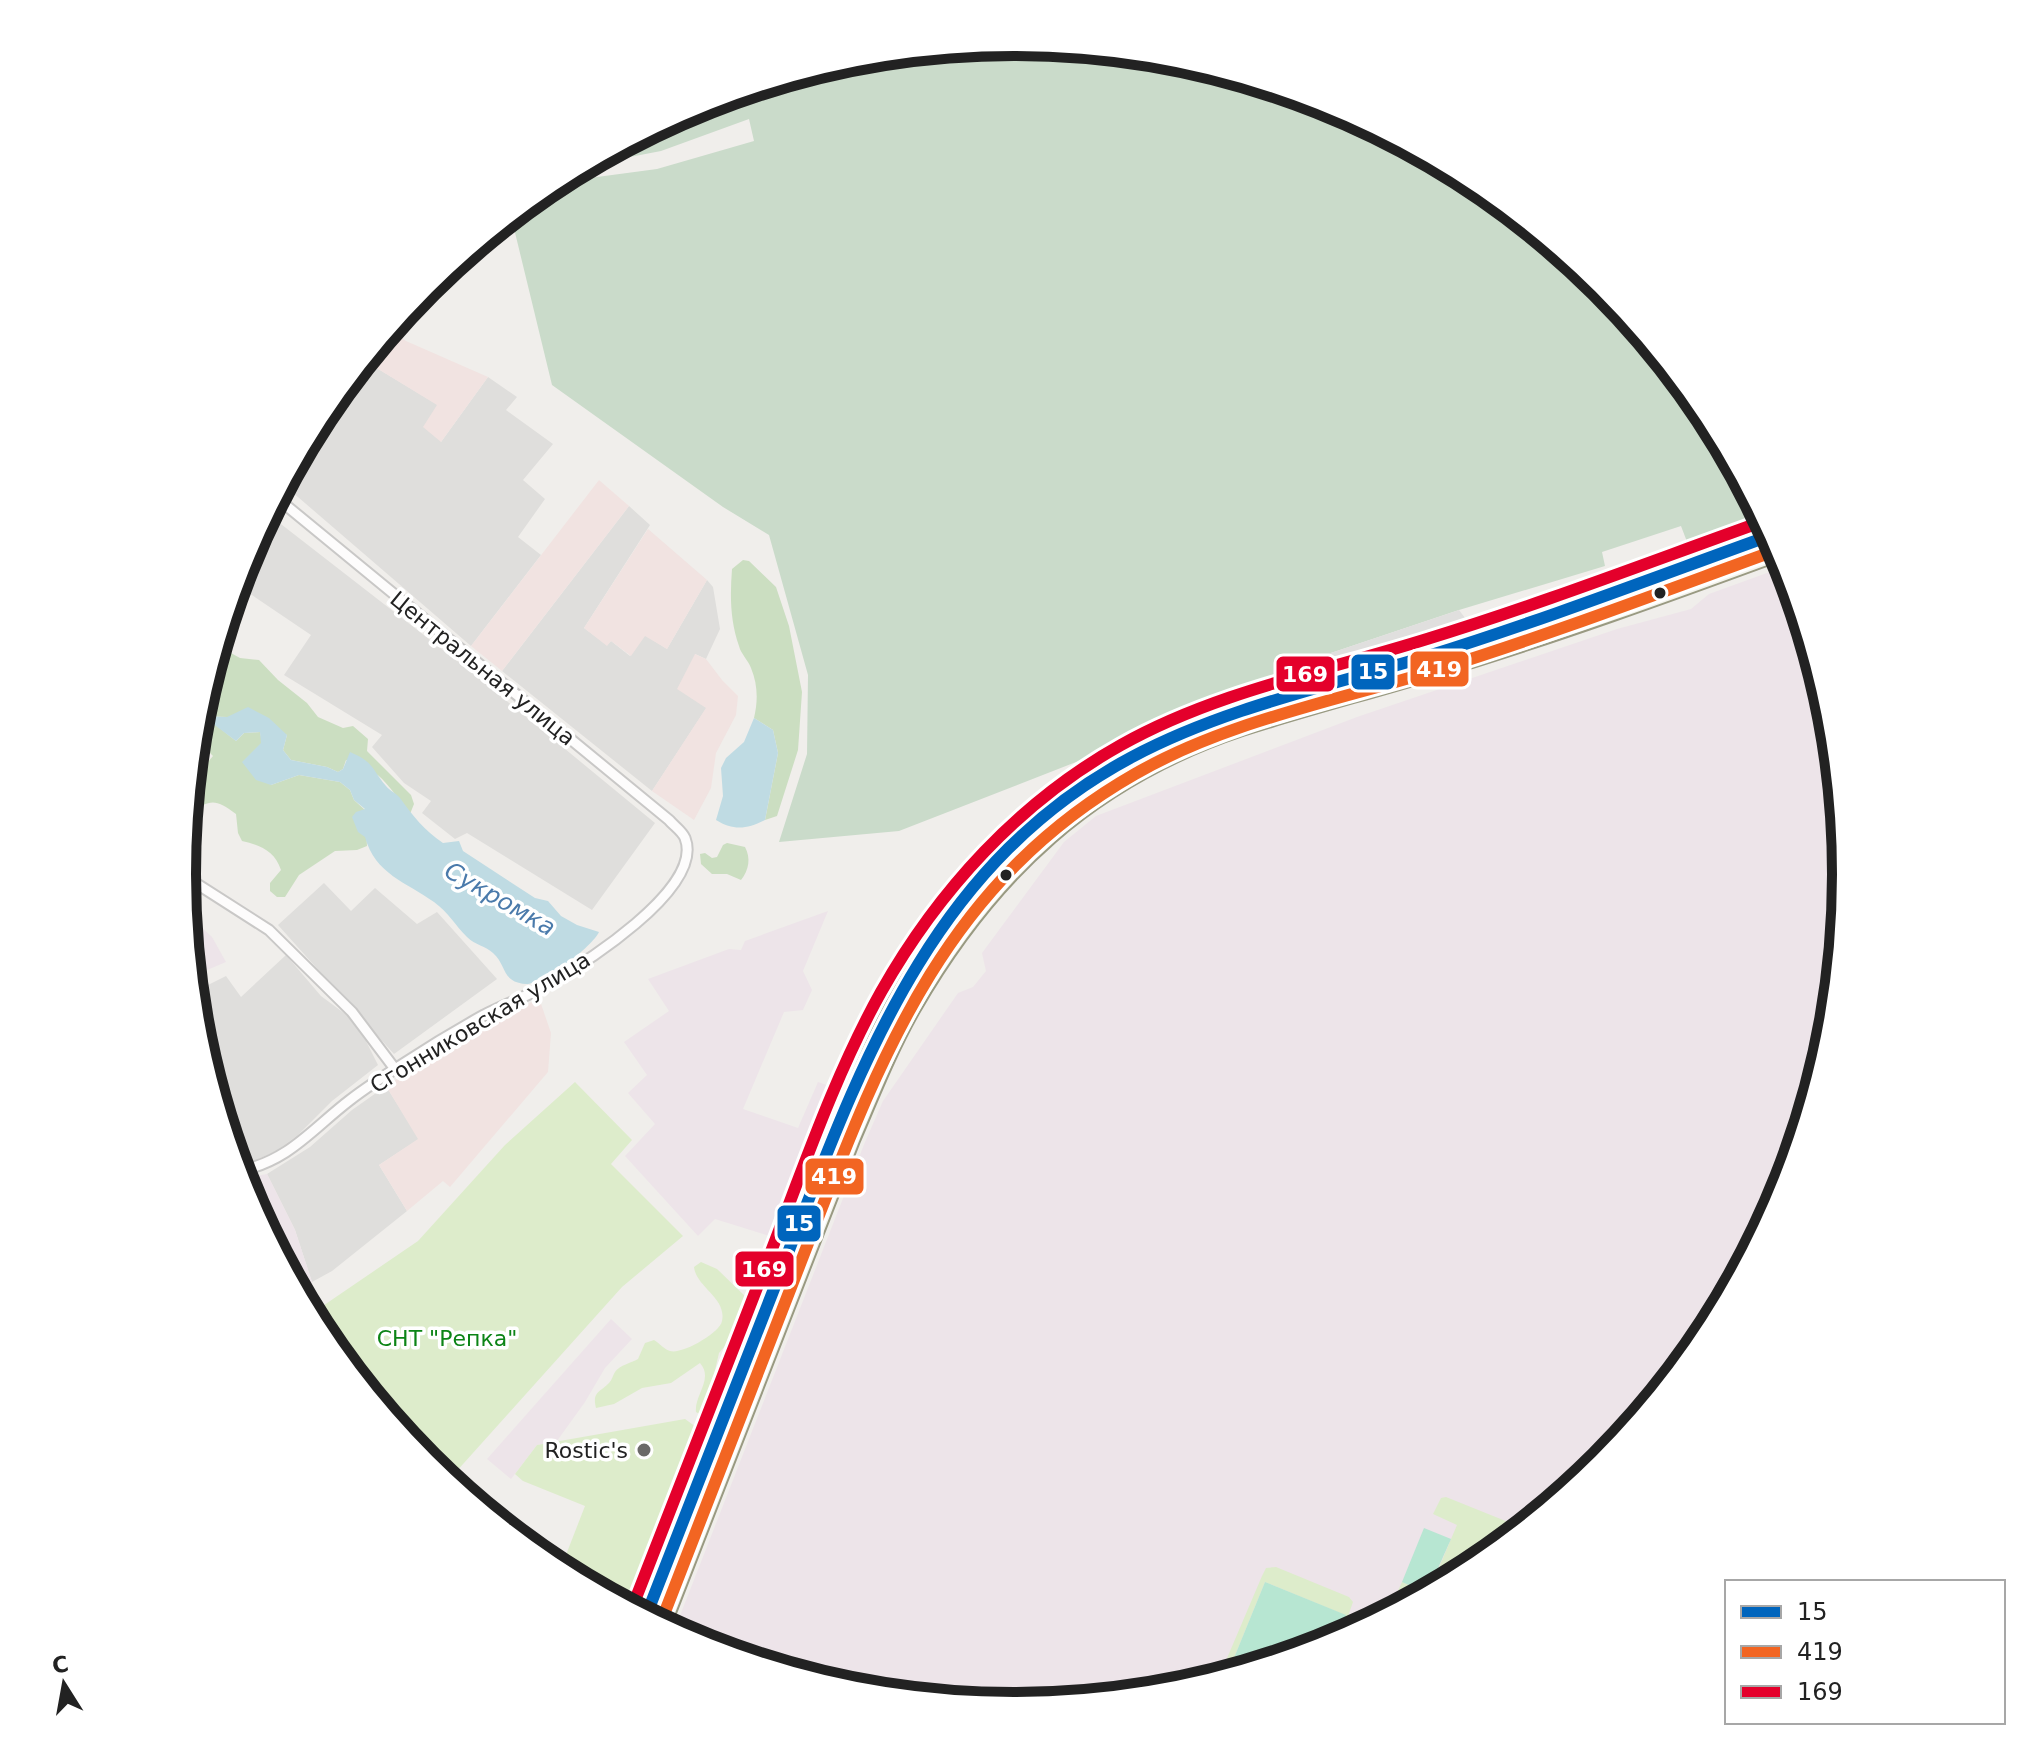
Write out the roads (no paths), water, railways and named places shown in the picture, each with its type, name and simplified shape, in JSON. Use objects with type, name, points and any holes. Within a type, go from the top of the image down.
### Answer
[{"type":"main road","points":[[650,1606],[865,1062],[895,1001],[930,944],[972,886],[1015,842],[1064,801],[1116,767],[1174,736],[1293,694],[1503,631],[1760,539]]},
{"type":"main road","points":[[668,1615],[841,1169],[883,1070],[912,1010],[966,925],[1028,856],[1076,815],[1125,782],[1181,754],[1240,730],[1510,650],[1769,558]]},
{"type":"street","name":"Центральная улица","points":[[285,505],[669,820],[686,841]]},
{"type":"street","name":"Сгонниковская улица","points":[[252,1168],[282,1156],[350,1100],[395,1069],[477,1019],[544,986],[607,946],[632,927],[669,890],[683,865],[686,841]]},
{"type":"street","points":[[196,884],[269,930],[352,1012],[395,1069]]},
{"type":"water","name":"Сукромка","points":[[248,707],[269,718],[287,735],[283,750],[291,760],[338,772],[343,769],[350,752],[358,756],[368,763],[436,838],[443,843],[459,841],[463,851],[535,898],[548,901],[561,916],[599,932],[595,939],[555,972],[534,983],[512,980],[493,953],[470,940],[439,906],[393,876],[376,860],[352,817],[365,809],[354,800],[350,790],[340,782],[299,775],[271,785],[256,780],[242,762],[261,743],[260,732],[244,733],[236,741],[210,723],[212,716],[227,717]]},
{"type":"water","points":[[754,718],[773,730],[778,753],[765,820],[746,827],[735,827],[716,820],[723,796],[721,768],[726,758],[744,742]]},
{"type":"place","name":"Rostic's","points":[[644,1450]]},
{"type":"park label","name":"СНТ \"Репка\"","points":[[447,1338]]}]
